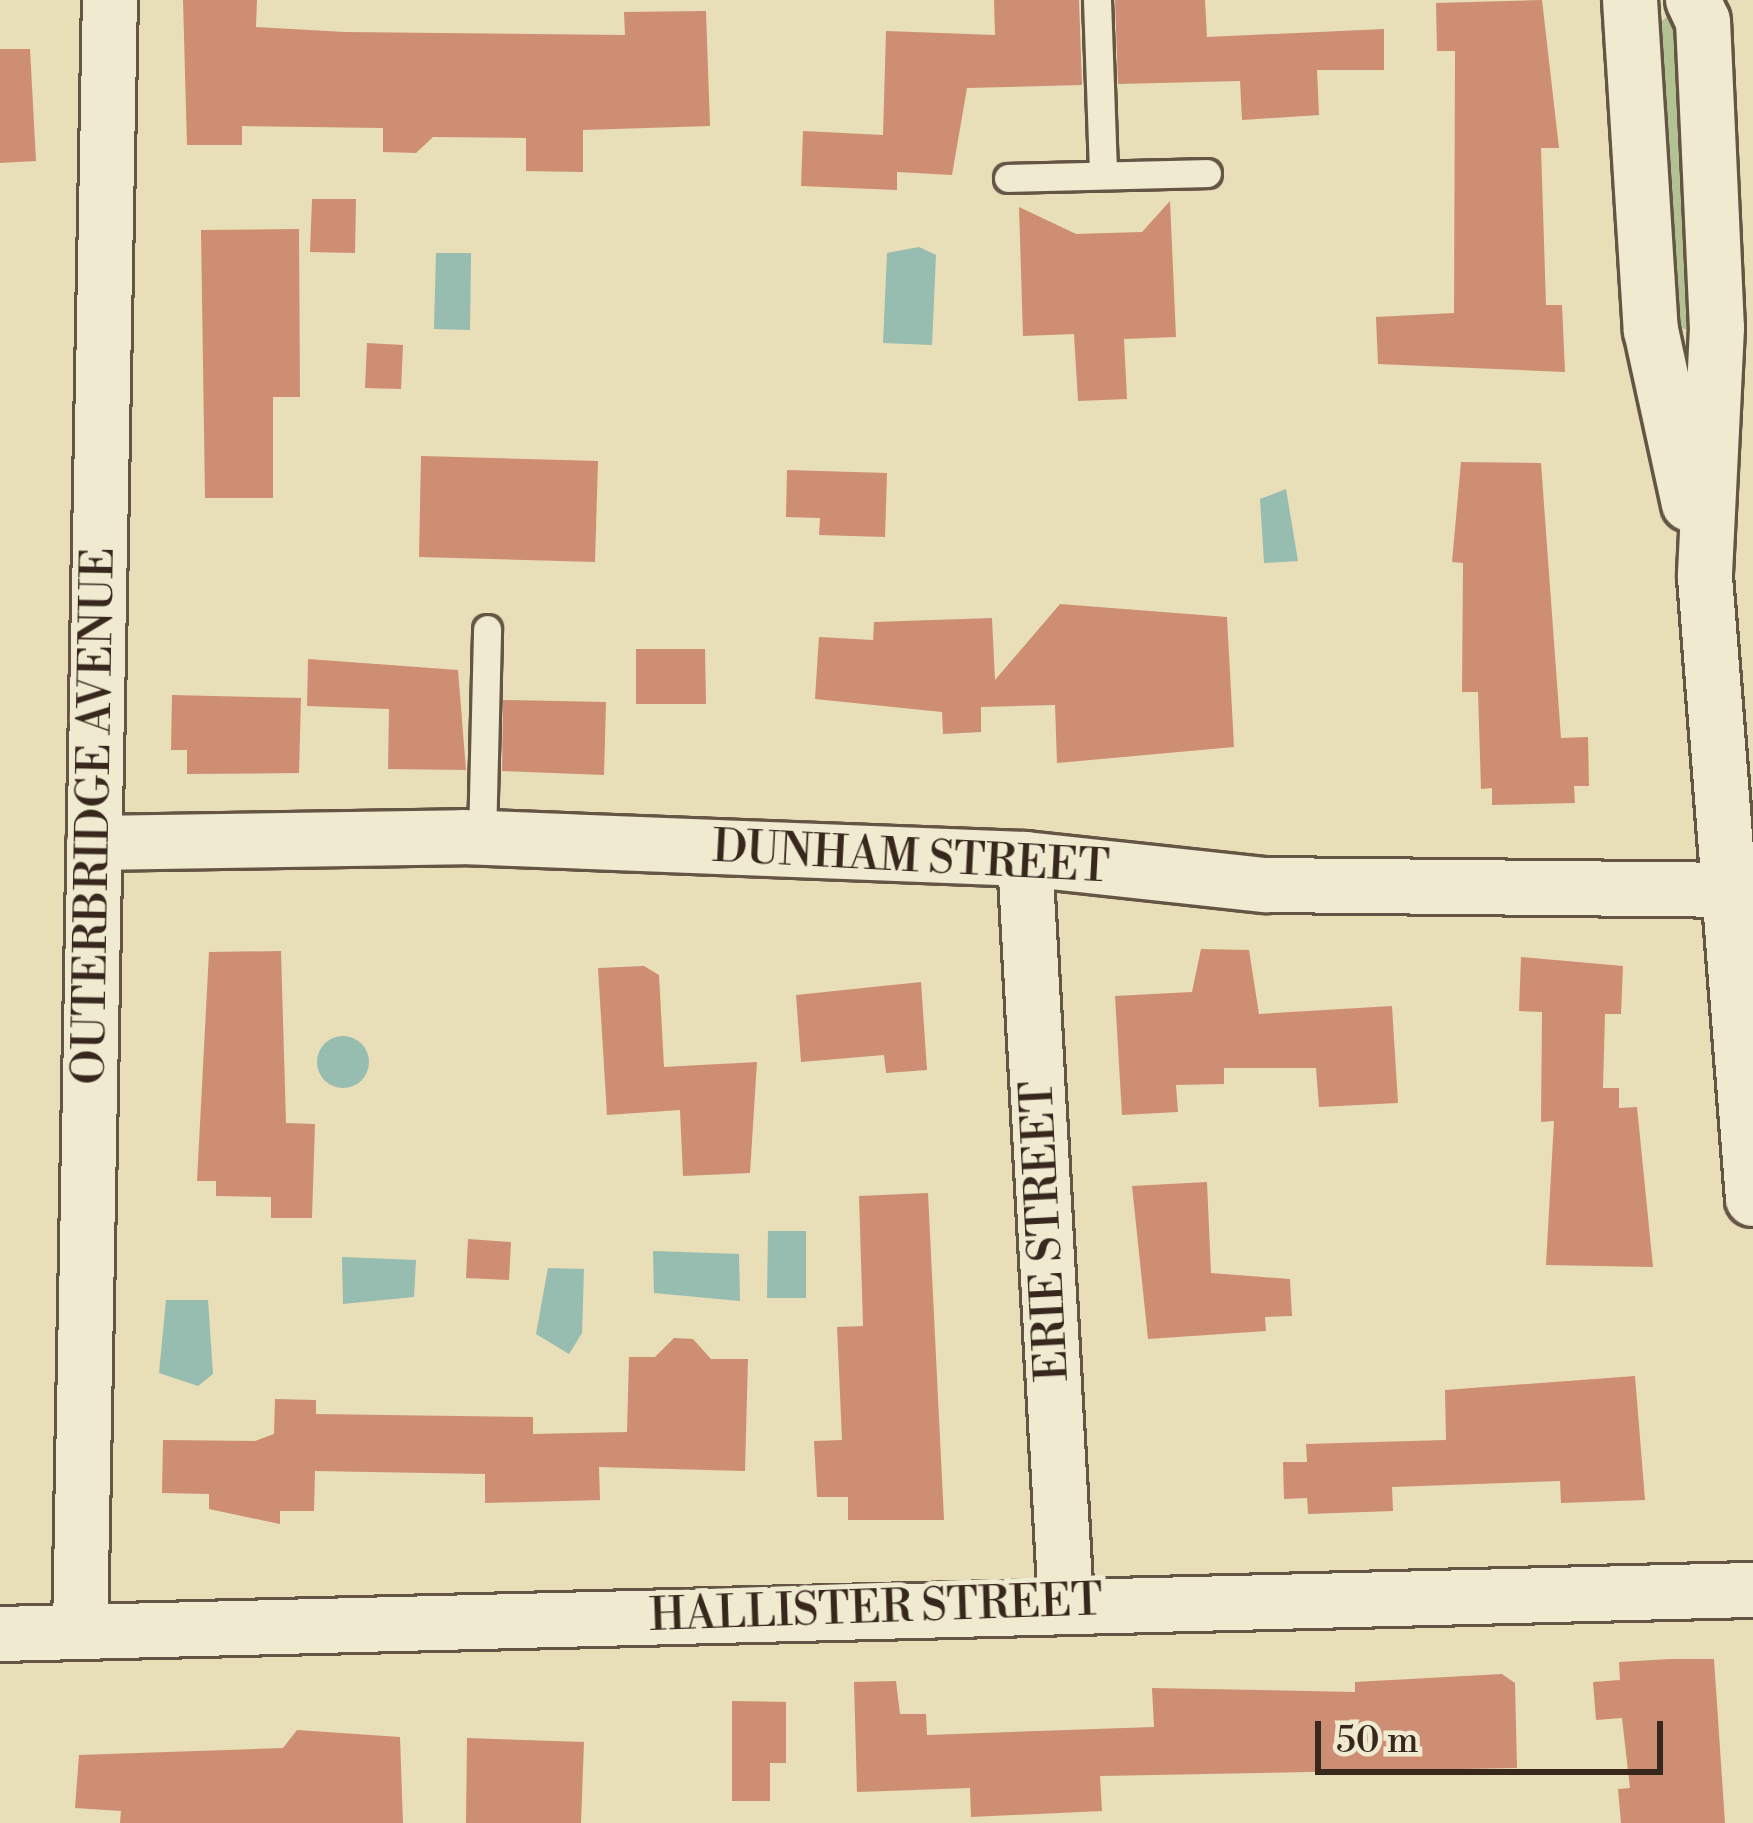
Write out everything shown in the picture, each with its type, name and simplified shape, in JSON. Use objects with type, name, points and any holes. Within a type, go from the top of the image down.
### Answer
[{"type":"street","name":"OUTERBRIDGE AVENUE","points":[[80,1632],[110,0]]},
{"type":"street","points":[[1630,0],[1651,330],[1705,577]]},
{"type":"street","points":[[1693,0],[1717,328],[1705,577],[1753,1199]]},
{"type":"street","name":"DUNHAM STREET","points":[[94,843],[482,838],[1025,860],[1266,885],[1727,890]]},
{"type":"street","name":"ERIE STREET","points":[[1025,860],[1066,1603]]},
{"type":"street","name":"HALLISTER STREET","points":[[0,1634],[1066,1603],[1753,1590]]},
{"type":"lane","points":[[1097,0],[1102,176]]},
{"type":"lane","points":[[1008,178],[1207,172]]},
{"type":"lane","points":[[482,838],[487,629]]},
{"type":"green space","points":[[1675,10],[1694,333],[1675,325],[1660,93],[1662,21]]},
{"type":"water","points":[[919,247],[936,255],[932,345],[883,343],[887,253]]},
{"type":"water","points":[[436,253],[471,253],[470,330],[434,329]]},
{"type":"water","points":[[1286,489],[1298,561],[1264,563],[1260,499]]},
{"type":"water","points":[[343,1036],[361,1044],[369,1062],[361,1080],[343,1088],[325,1080],[317,1062],[325,1044]]},
{"type":"water","points":[[768,1231],[806,1231],[806,1298],[767,1298]]},
{"type":"water","points":[[653,1251],[739,1254],[740,1301],[654,1293]]},
{"type":"water","points":[[342,1257],[416,1260],[414,1297],[343,1304]]},
{"type":"water","points":[[548,1268],[584,1269],[582,1333],[569,1354],[536,1334]]},
{"type":"water","points":[[166,1300],[208,1300],[213,1374],[198,1386],[159,1373]]},
{"type":"building","points":[[183,0],[257,0],[256,27],[345,32],[625,35],[624,12],[706,11],[710,126],[583,130],[583,172],[526,171],[526,138],[433,137],[416,153],[383,152],[383,128],[242,126],[242,145],[187,145]]},
{"type":"building","points":[[994,0],[1079,0],[1082,85],[967,88],[952,175],[897,172],[897,190],[801,186],[803,131],[883,135],[886,31],[995,35]]},
{"type":"building","points":[[1115,0],[1205,0],[1207,37],[1384,29],[1384,70],[1317,70],[1319,115],[1242,120],[1240,81],[1118,84]]},
{"type":"building","points":[[1542,0],[1559,148],[1541,148],[1546,305],[1562,305],[1565,372],[1378,364],[1376,317],[1454,313],[1455,51],[1437,51],[1436,3]]},
{"type":"building","points":[[0,49],[30,49],[36,161],[0,163]]},
{"type":"building","points":[[312,199],[356,199],[355,253],[310,252]]},
{"type":"building","points":[[1170,201],[1176,337],[1124,339],[1127,399],[1078,401],[1074,334],[1023,336],[1019,207],[1076,234],[1142,232]]},
{"type":"building","points":[[299,229],[300,397],[273,397],[273,498],[205,498],[201,230]]},
{"type":"building","points":[[367,343],[403,345],[401,389],[365,388]]},
{"type":"building","points":[[421,456],[598,461],[595,562],[419,557]]},
{"type":"building","points":[[1461,462],[1541,463],[1561,738],[1588,737],[1589,786],[1574,786],[1575,803],[1492,805],[1492,788],[1481,789],[1478,692],[1462,692],[1463,563],[1452,562]]},
{"type":"building","points":[[787,470],[887,473],[885,537],[819,535],[820,518],[786,517]]},
{"type":"building","points":[[1060,604],[1227,617],[1234,747],[1057,763],[1055,705],[981,707],[981,732],[943,734],[942,712],[815,699],[819,637],[873,640],[874,622],[992,618],[995,680]]},
{"type":"building","points":[[636,649],[705,649],[706,704],[636,704]]},
{"type":"building","points":[[308,659],[458,670],[466,770],[388,769],[389,709],[307,706]]},
{"type":"building","points":[[172,695],[301,698],[299,773],[187,774],[187,750],[171,750]]},
{"type":"building","points":[[503,700],[606,702],[604,775],[502,771]]},
{"type":"building","points":[[1201,949],[1249,950],[1259,1014],[1392,1006],[1398,1103],[1319,1107],[1316,1068],[1224,1068],[1224,1084],[1176,1085],[1178,1112],[1122,1115],[1115,996],[1192,992]]},
{"type":"building","points":[[281,951],[286,1123],[315,1124],[312,1218],[271,1218],[271,1197],[216,1196],[216,1181],[197,1181],[209,952]]},
{"type":"building","points":[[1521,957],[1623,966],[1621,1014],[1605,1014],[1603,1088],[1619,1088],[1619,1108],[1637,1107],[1653,1267],[1546,1265],[1554,1121],[1541,1122],[1542,1012],[1519,1011]]},
{"type":"building","points":[[644,966],[659,975],[664,1067],[757,1062],[750,1173],[683,1176],[680,1110],[607,1115],[598,968]]},
{"type":"building","points":[[921,982],[927,1070],[886,1073],[884,1055],[801,1062],[796,995]]},
{"type":"building","points":[[1207,1182],[1211,1273],[1290,1279],[1292,1316],[1265,1317],[1266,1331],[1148,1339],[1132,1186]]},
{"type":"building","points":[[928,1193],[944,1520],[848,1520],[848,1497],[817,1497],[814,1441],[842,1440],[837,1327],[863,1326],[859,1196]]},
{"type":"building","points":[[468,1239],[511,1242],[509,1280],[466,1278]]},
{"type":"building","points":[[674,1338],[693,1339],[711,1359],[748,1359],[745,1471],[599,1467],[600,1500],[485,1503],[485,1474],[315,1471],[314,1511],[280,1511],[280,1524],[209,1509],[209,1494],[162,1493],[163,1440],[255,1441],[274,1434],[275,1399],[316,1400],[316,1414],[533,1417],[533,1434],[627,1432],[629,1357],[655,1357]]},
{"type":"building","points":[[1635,1376],[1645,1500],[1561,1503],[1560,1481],[1392,1487],[1393,1511],[1308,1514],[1307,1498],[1284,1499],[1283,1462],[1307,1462],[1306,1444],[1446,1440],[1445,1390]]},
{"type":"building","points":[[1714,1659],[1725,1823],[1621,1823],[1618,1789],[1630,1788],[1622,1718],[1596,1720],[1593,1682],[1620,1680],[1619,1662]]},
{"type":"building","points":[[1502,1674],[1515,1683],[1517,1768],[1100,1776],[1102,1811],[971,1817],[970,1788],[857,1792],[854,1682],[896,1681],[900,1714],[926,1714],[927,1735],[1154,1727],[1152,1688],[1355,1692],[1355,1682]]},
{"type":"building","points":[[732,1701],[786,1702],[786,1763],[770,1763],[770,1801],[732,1801]]},
{"type":"building","points":[[297,1730],[400,1737],[403,1823],[120,1823],[121,1811],[75,1808],[79,1755],[283,1748]]},
{"type":"building","points":[[467,1738],[584,1742],[581,1823],[466,1823]]}]
